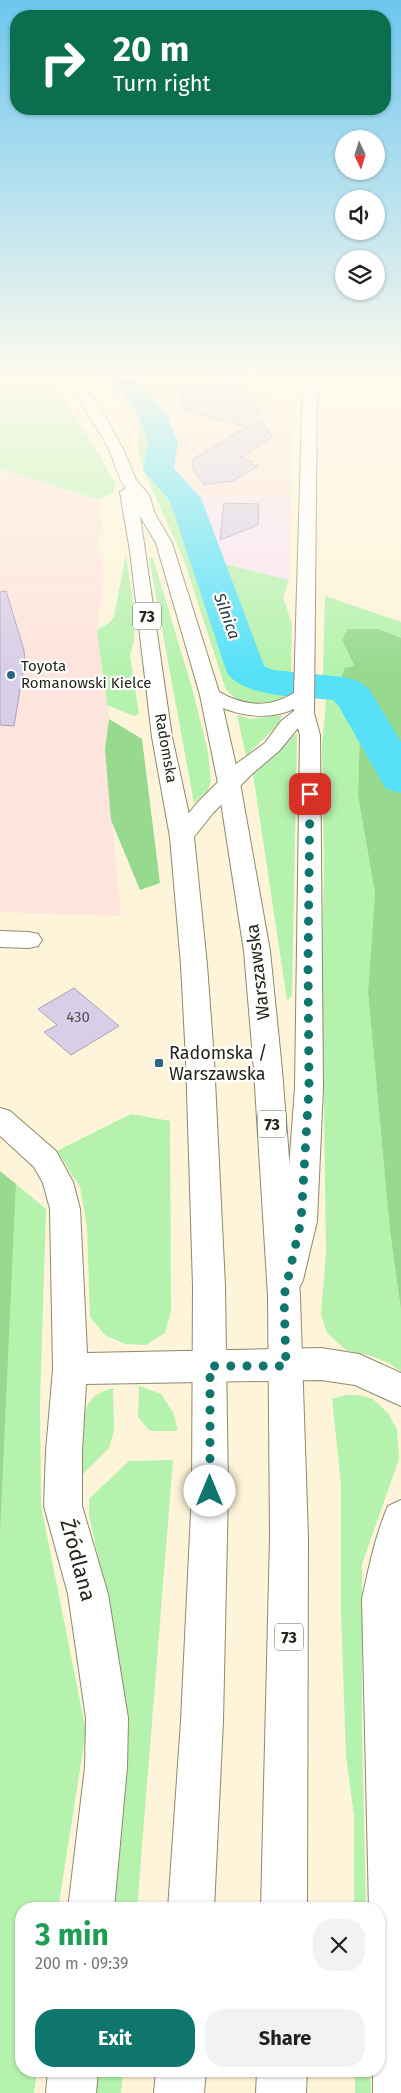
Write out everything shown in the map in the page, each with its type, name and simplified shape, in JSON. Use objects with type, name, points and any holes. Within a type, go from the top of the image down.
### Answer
[{"type":"main road","name":"Radomska","points":[[129,477],[141,495],[147,514],[164,543],[210,695]]},
{"type":"main road","points":[[284,1296],[301,1221],[309,1088],[310,735],[304,704],[308,477]]},
{"type":"main road","name":"Radomska","points":[[130,480],[128,496],[138,551],[162,737],[182,837]]},
{"type":"main road","points":[[210,695],[229,705],[247,711],[260,711],[290,704],[304,704]]},
{"type":"main road","name":"Warszawska","points":[[210,695],[229,784],[257,951],[268,1070],[284,1296]]},
{"type":"main road","points":[[182,837],[205,808],[244,769],[272,747],[304,704]]},
{"type":"main road","name":"73","points":[[182,837],[199,1041],[209,1286],[210,1366],[210,1491],[203,1701],[191,1902]]},
{"type":"main road","points":[[0,939],[29,940]]},
{"type":"main road","name":"Źródlana","points":[[0,1119],[45,1159],[58,1182],[65,1209],[70,1369],[64,1451],[63,1506],[88,1594],[102,1669],[107,1718],[106,1767],[92,1902]]},
{"type":"main road","name":"73","points":[[284,1296],[289,1584],[284,1902]]},
{"type":"main road","points":[[70,1369],[321,1364],[359,1370],[401,1390]]},
{"type":"main road","points":[[398,2093],[382,1599],[390,1551],[401,1518]]},
{"type":"main road","points":[[71,2093],[72,2077]]},
{"type":"main road","points":[[179,2093],[180,2077]]},
{"type":"main road","points":[[281,2093],[282,2077]]},
{"type":"shaded area","points":[[0,477],[25,477],[97,499],[103,531],[97,539],[105,575],[97,627],[109,719],[105,749],[121,916],[0,912]]},
{"type":"shaded area","points":[[183,477],[291,477],[290,497],[197,495]]},
{"type":"shaded area","points":[[197,495],[290,497],[289,580],[220,563],[193,498]]},
{"type":"green space","points":[[25,477],[112,477],[116,484],[113,493],[97,499]]},
{"type":"green space","points":[[146,477],[174,477],[193,498],[220,563],[289,580],[283,597],[292,624],[291,672],[288,674],[287,695],[272,702],[254,704],[237,699],[230,694],[225,687],[184,560]]},
{"type":"green space","points":[[126,554],[135,618],[134,640],[130,656],[139,714],[134,716],[107,705],[97,630],[109,623],[114,617]]},
{"type":"green space","points":[[149,558],[153,558],[192,688],[208,752],[211,781],[208,790],[194,803]]},
{"type":"green space","points":[[325,596],[401,622],[401,638],[379,629],[342,640],[354,667],[352,703],[360,724],[358,796],[375,893],[368,992],[390,1231],[401,1310],[401,1372],[389,1363],[346,1350],[327,1333],[321,1315],[326,1254],[322,950],[324,870],[322,745],[326,703],[323,673]]},
{"type":"green space","points":[[348,629],[379,629],[401,638],[401,1310],[390,1231],[368,992],[375,893],[358,796],[360,725],[352,703],[340,682],[345,668],[354,666],[342,640]]},
{"type":"green space","points":[[237,715],[250,719],[282,715],[278,725],[246,756]]},
{"type":"green space","points":[[109,719],[142,739],[160,883],[140,890],[111,820],[105,749]]},
{"type":"green space","points":[[297,733],[292,996],[287,1000],[253,774]]},
{"type":"green space","points":[[131,1114],[170,1121],[171,1311],[165,1333],[146,1345],[125,1344],[105,1335],[90,1317],[87,1227],[80,1187],[57,1151]]},
{"type":"green space","points":[[0,1171],[16,1184],[0,1537]]},
{"type":"green space","points":[[16,1184],[46,1209],[40,1403],[41,1506],[86,1731],[59,1902],[15,1902],[15,2077],[36,2077],[34,2093],[0,2093],[0,1537]]},
{"type":"green space","points":[[139,1386],[161,1394],[173,1412],[178,1431],[150,1431],[138,1417]]},
{"type":"green space","points":[[113,1388],[114,1431],[109,1448],[80,1477],[80,1432],[85,1410],[98,1394]]},
{"type":"green space","points":[[345,1395],[359,1395],[373,1399],[388,1413],[397,1429],[399,1459],[362,1564],[362,1729],[366,1902],[354,1902],[354,1815],[346,1756],[341,1612],[341,1484],[332,1399]]},
{"type":"green space","points":[[173,1460],[138,1902],[110,1902],[106,1591],[89,1516],[89,1499],[129,1461]]},
{"type":"green space","points":[[93,2077],[122,2077],[121,2093],[92,2093]]},
{"type":"green space","points":[[355,2077],[370,2077],[371,2093],[355,2093]]},
{"type":"building","points":[[198,477],[240,477],[233,481],[204,485]]},
{"type":"building","points":[[224,503],[259,504],[258,525],[220,540]]},
{"type":"building","name":"Toyota Romanowski Kielce","points":[[6,591],[24,650],[25,660],[14,726],[0,725],[0,592]]},
{"type":"building","points":[[74,988],[119,1026],[71,1055],[44,1032],[57,1025],[38,1009]]},
{"type":"waterway","name":"Silnica","points":[[164,477],[185,498],[247,673],[256,678],[273,682],[344,689],[355,698],[401,780]]},
{"type":"place","name":"Toyota Romanowski Kielce","points":[[11,675]]},
{"type":"place","name":"Radomska / Warszawska","points":[[159,1063]]},
{"type":"route","points":[[210,1491],[210,1366],[286,1366],[284,1296],[301,1221],[309,1088],[310,794]]}]
